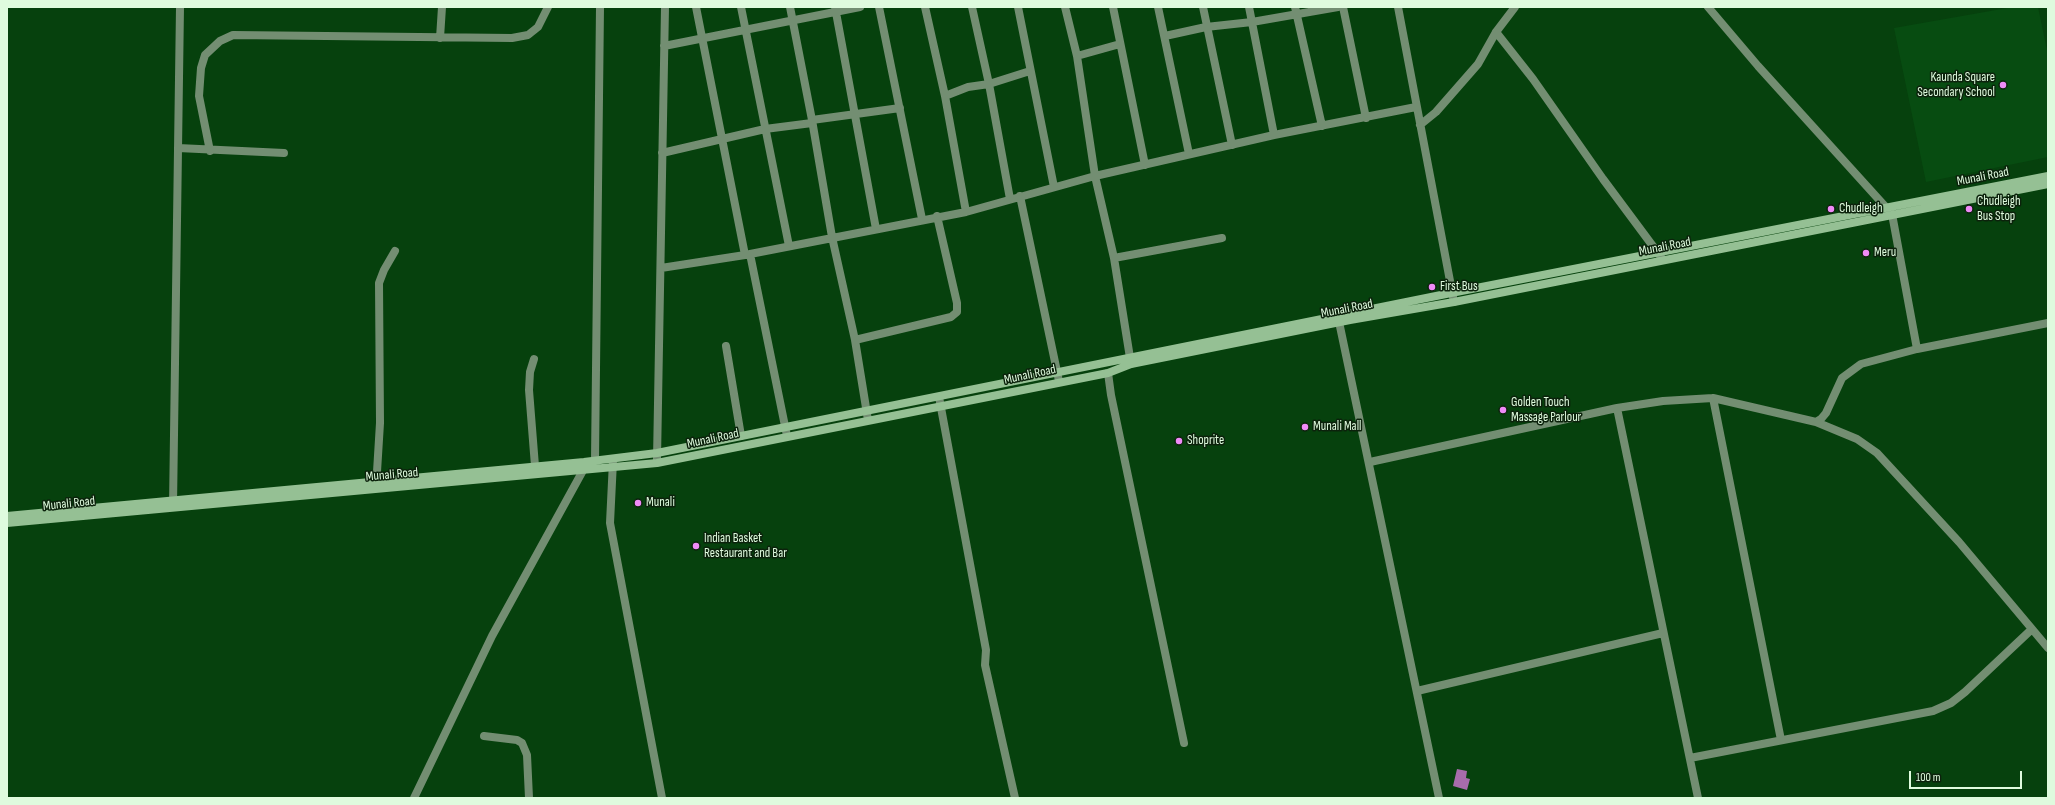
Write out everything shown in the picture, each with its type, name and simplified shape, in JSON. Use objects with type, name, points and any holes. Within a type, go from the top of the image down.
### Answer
[{"type":"main road","name":"Munali Road","points":[[1890,212],[2048,176]]},
{"type":"main road","name":"Munali Road","points":[[1339,320],[1451,293],[1661,256],[1890,212],[2048,184]]},
{"type":"main road","name":"Munali Road","points":[[376,484],[582,470],[657,463],[787,436],[940,407],[1058,377],[1130,361],[1339,320],[1454,302],[1661,256]]},
{"type":"main road","name":"Munali Road","points":[[7,523],[657,453],[939,396],[1058,377],[1108,373],[1130,361]]},
{"type":"main road","name":"Munali Road","points":[[7,516],[173,504]]},
{"type":"street","points":[[173,504],[180,7]]},
{"type":"street","points":[[440,38],[442,7]]},
{"type":"street","points":[[210,150],[200,96],[200,68],[204,55],[220,41],[233,35],[512,38],[528,35],[538,27],[548,7]]},
{"type":"street","points":[[414,798],[492,636],[582,470],[592,461],[600,7]]},
{"type":"street","points":[[657,463],[665,7]]},
{"type":"street","points":[[696,7],[722,140],[787,436]]},
{"type":"street","points":[[741,7],[789,246]]},
{"type":"street","points":[[790,7],[832,237],[855,340],[868,420]]},
{"type":"street","points":[[664,46],[792,20],[836,9],[860,7]]},
{"type":"street","points":[[879,7],[922,219]]},
{"type":"street","points":[[925,7],[945,96],[966,212]]},
{"type":"street","points":[[972,7],[989,84],[1010,199]]},
{"type":"street","points":[[1018,7],[1054,186]]},
{"type":"street","points":[[1065,7],[1077,56],[1095,176],[1114,258],[1130,361]]},
{"type":"street","points":[[1113,7],[1145,165]]},
{"type":"street","points":[[1158,7],[1189,154]]},
{"type":"street","points":[[1203,7],[1232,145]]},
{"type":"street","points":[[1249,7],[1274,135]]},
{"type":"street","points":[[1165,36],[1206,27],[1252,22],[1296,10],[1338,7]]},
{"type":"street","points":[[1343,7],[1366,118]]},
{"type":"street","points":[[1398,7],[1451,293],[1454,302]]},
{"type":"street","points":[[1420,125],[1436,112],[1478,64],[1496,32],[1515,7]]},
{"type":"street","points":[[1708,7],[1758,66],[1890,212],[1916,348]]},
{"type":"street","points":[[836,9],[876,229]]},
{"type":"street","points":[[1296,10],[1322,126]]},
{"type":"street","points":[[1496,32],[1533,79],[1603,179],[1661,256]]},
{"type":"street","points":[[1077,56],[1120,44]]},
{"type":"street","points":[[945,96],[968,87],[989,84],[1030,71]]},
{"type":"street","points":[[661,268],[748,254],[937,216],[966,212],[1054,186],[1189,154],[1274,135],[1416,107]]},
{"type":"street","points":[[662,153],[766,129],[900,108]]},
{"type":"street","points":[[178,148],[284,153]]},
{"type":"street","points":[[1020,196],[1058,377]]},
{"type":"street","points":[[855,340],[951,317],[957,312],[957,303],[937,216]]},
{"type":"street","points":[[1114,258],[1222,238]]},
{"type":"street","points":[[376,484],[380,423],[380,283],[384,270],[395,251]]},
{"type":"street","points":[[1339,320],[1370,462],[1438,798]]},
{"type":"street","points":[[1816,422],[1822,419],[1826,413],[1842,378],[1852,369],[1861,364],[1916,348],[2048,322]]},
{"type":"street","points":[[726,346],[741,436]]},
{"type":"street","points":[[534,359],[530,372],[528,390],[535,466]]},
{"type":"street","points":[[1108,373],[1112,403],[1184,743]]},
{"type":"street","points":[[939,396],[986,650],[985,665],[1015,798]]},
{"type":"street","points":[[1370,462],[1617,408],[1663,401],[1713,398],[1816,422],[1857,440],[1877,453],[1959,542],[2048,648]]},
{"type":"street","points":[[1713,398],[1781,740]]},
{"type":"street","points":[[1617,408],[1698,798]]},
{"type":"street","points":[[613,458],[610,523],[662,798]]},
{"type":"street","points":[[1690,758],[1933,711],[1965,692],[2032,629]]},
{"type":"street","points":[[1417,691],[1663,633]]},
{"type":"street","points":[[484,736],[517,740],[522,743],[526,755],[529,798]]},
{"type":"shaded area","points":[[2013,7],[2038,7],[2048,55],[2048,157],[1926,182],[1894,28]]},
{"type":"shaded area","points":[[1457,769],[1467,771],[1466,778],[1470,779],[1467,790],[1453,786]]},
{"type":"place","name":"Kaunda Square Secondary School","points":[[2003,85]]},
{"type":"place","name":"Chudleigh","points":[[1831,209]]},
{"type":"place","name":"Chudleigh Bus Stop","points":[[1969,209]]},
{"type":"place","name":"Meru","points":[[1866,253]]},
{"type":"place","name":"First Bus","points":[[1432,287]]},
{"type":"place","name":"Golden Touch Massage Parlour","points":[[1503,410]]},
{"type":"place","name":"Munali Mall","points":[[1305,427]]},
{"type":"place","name":"Shoprite","points":[[1179,441]]},
{"type":"place","name":"Munali","points":[[638,503]]},
{"type":"place","name":"Indian Basket Restaurant and Bar","points":[[696,546]]}]
